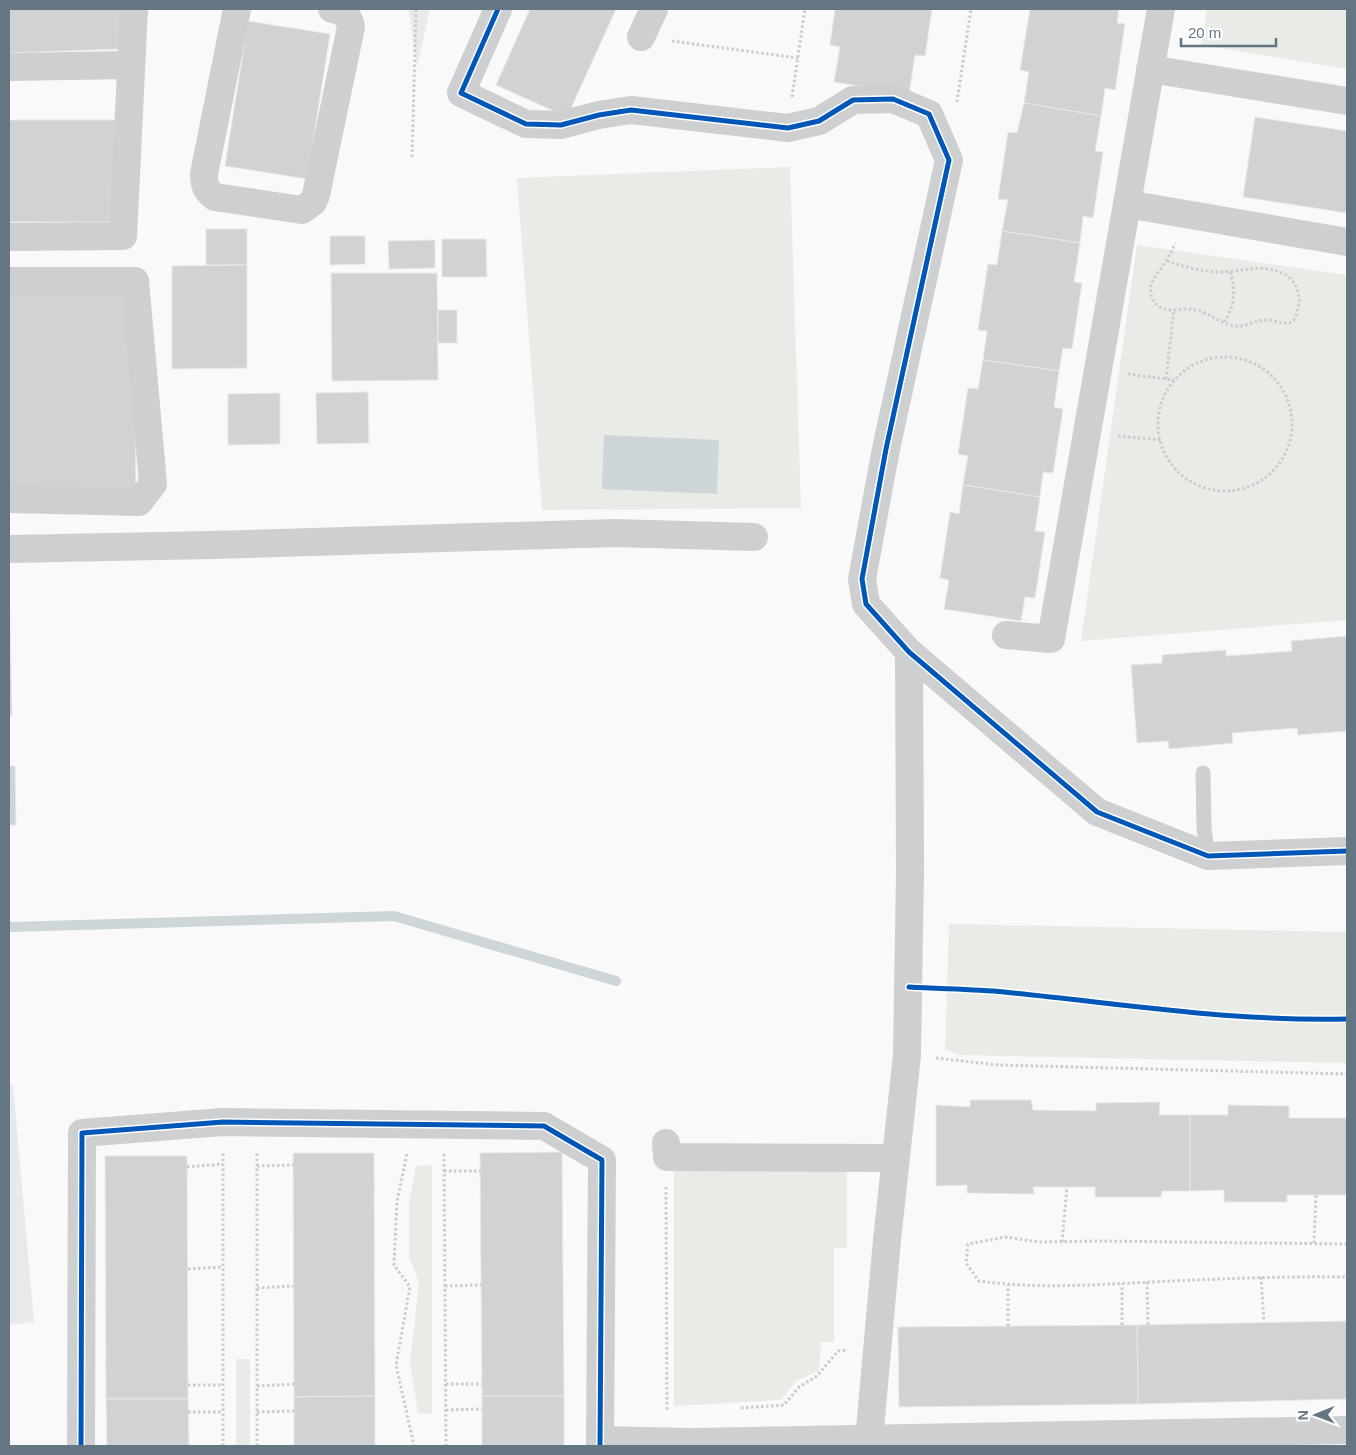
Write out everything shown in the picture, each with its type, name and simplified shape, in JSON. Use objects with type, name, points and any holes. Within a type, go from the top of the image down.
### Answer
[{"type":"street","points":[[9,237],[122,236],[134,9]]},
{"type":"street","points":[[237,9],[204,174],[204,183],[207,192],[215,198],[302,210],[313,202],[316,195],[351,27],[350,19],[345,13],[332,9]]},
{"type":"street","points":[[498,9],[461,93],[526,124],[561,125],[599,115],[631,110],[788,128],[819,121],[853,100],[893,99],[930,114],[949,160],[888,439],[862,579],[866,604],[909,652],[1097,812],[1208,856],[1347,851]]},
{"type":"street","points":[[641,37],[654,9]]},
{"type":"street","points":[[1006,635],[1051,639],[1161,9]]},
{"type":"street","points":[[9,67],[131,65]]},
{"type":"street","points":[[1150,69],[1347,101]]},
{"type":"street","points":[[1127,204],[1347,242]]},
{"type":"street","points":[[9,281],[135,281],[153,484],[139,502],[9,499]]},
{"type":"street","points":[[9,549],[221,545],[615,533],[754,537]]},
{"type":"street","points":[[869,1440],[895,1158],[907,1055],[910,872],[909,652]]},
{"type":"street","points":[[81,1446],[82,1133],[223,1122],[544,1126],[602,1160],[600,1443],[869,1440],[1347,1430]]},
{"type":"street","points":[[666,1143],[667,1157],[895,1158]]},
{"type":"lane","points":[[1204,773],[1204,829],[1208,856]]},
{"type":"path","points":[[412,157],[416,9]]},
{"type":"path","points":[[788,128],[805,9]]},
{"type":"path","points":[[956,107],[971,9]]},
{"type":"path","points":[[641,37],[798,58]]},
{"type":"path","points":[[1166,261],[1188,268],[1230,271],[1256,268],[1268,269],[1286,276],[1297,287],[1299,303],[1296,317],[1287,324],[1265,320],[1238,327],[1193,309],[1174,310],[1160,307],[1151,296],[1151,283],[1166,261]]},
{"type":"path","points":[[1224,322],[1230,312],[1234,299],[1234,285],[1230,271]]},
{"type":"path","points":[[1166,379],[1174,310]]},
{"type":"path","points":[[1232,356],[1250,361],[1266,370],[1287,397],[1291,413],[1292,431],[1288,448],[1274,470],[1254,486],[1237,491],[1220,492],[1202,488],[1187,480],[1174,468],[1164,454],[1160,440],[1157,419],[1161,402],[1169,385],[1182,372],[1197,362],[1214,357],[1232,356]]},
{"type":"path","points":[[1098,371],[1174,380]]},
{"type":"path","points":[[1087,433],[1160,440]]},
{"type":"path","points":[[907,1055],[998,1065],[1347,1074]]},
{"type":"path","points":[[223,1122],[223,1446]]},
{"type":"path","points":[[257,1123],[257,1446]]},
{"type":"path","points":[[414,1125],[397,1201],[394,1264],[410,1287],[396,1366],[414,1446]]},
{"type":"path","points":[[444,1125],[446,1446]]},
{"type":"path","points":[[187,1167],[223,1164]]},
{"type":"path","points":[[257,1166],[293,1165]]},
{"type":"path","points":[[444,1172],[480,1171]]},
{"type":"path","points":[[666,1182],[667,1442]]},
{"type":"path","points":[[1062,1242],[1067,1187]]},
{"type":"path","points":[[1314,1243],[1316,1194]]},
{"type":"path","points":[[1347,1244],[1039,1242],[1005,1237],[968,1244],[966,1263],[979,1281],[1008,1285],[1051,1287],[1261,1277],[1347,1277]]},
{"type":"path","points":[[188,1269],[223,1267]]},
{"type":"path","points":[[1261,1277],[1264,1322]]},
{"type":"path","points":[[1147,1282],[1148,1325]]},
{"type":"path","points":[[1122,1284],[1122,1325]]},
{"type":"path","points":[[445,1286],[482,1285]]},
{"type":"path","points":[[1008,1285],[1008,1326]]},
{"type":"path","points":[[257,1288],[294,1286]]},
{"type":"path","points":[[735,1409],[784,1405],[798,1387],[817,1376],[838,1351],[877,1351]]},
{"type":"path","points":[[257,1386],[294,1384]]},
{"type":"path","points":[[446,1384],[482,1384]]},
{"type":"path","points":[[188,1385],[223,1385]]},
{"type":"path","points":[[446,1410],[482,1409]]},
{"type":"path","points":[[257,1412],[294,1411]]},
{"type":"path","points":[[188,1412],[223,1412]]},
{"type":"shaded area","points":[[409,9],[430,9],[417,68]]},
{"type":"shaded area","points":[[1207,9],[1347,9],[1347,69],[1201,45]]},
{"type":"shaded area","points":[[790,167],[801,508],[542,510],[517,178]]},
{"type":"shaded area","points":[[1137,245],[1347,275],[1347,620],[1081,641]]},
{"type":"shaded area","points":[[604,435],[719,440],[717,494],[602,489]]},
{"type":"shaded area","points":[[949,924],[1347,932],[1347,1063],[960,1055],[945,1050]]},
{"type":"shaded area","points":[[9,1085],[13,1085],[34,1322],[9,1325]]},
{"type":"shaded area","points":[[432,1165],[432,1414],[418,1413],[410,1363],[419,1283],[409,1256],[409,1202],[416,1166]]},
{"type":"shaded area","points":[[674,1170],[847,1170],[847,1248],[834,1248],[834,1342],[821,1342],[819,1371],[796,1381],[781,1400],[674,1406]]},
{"type":"shaded area","points":[[236,1359],[250,1359],[250,1446],[236,1446]]},
{"type":"building","points":[[9,9],[121,9],[121,49],[9,53]]},
{"type":"building","points":[[530,9],[616,9],[567,117],[496,85]]},
{"type":"building","points":[[835,9],[932,9],[925,56],[915,55],[909,94],[834,82],[840,47],[830,45]]},
{"type":"building","points":[[1030,9],[1119,9],[1117,23],[1125,24],[1115,90],[1105,88],[1101,116],[1024,103],[1029,72],[1020,70]]},
{"type":"building","points":[[248,21],[330,34],[307,179],[225,166]]},
{"type":"building","points":[[1024,103],[1101,116],[1095,151],[1103,152],[1093,218],[1083,216],[1080,243],[1002,231],[1008,200],[998,199],[1008,132],[1017,133]]},
{"type":"building","points":[[1255,117],[1347,131],[1347,213],[1243,197]]},
{"type":"building","points":[[9,120],[117,120],[116,222],[9,222]]},
{"type":"building","points":[[206,229],[247,229],[247,265],[206,265]]},
{"type":"building","points":[[1002,231],[1080,243],[1074,282],[1082,283],[1072,349],[1063,348],[1059,371],[983,360],[987,331],[978,330],[988,264],[997,265]]},
{"type":"building","points":[[330,236],[365,236],[365,264],[330,265]]},
{"type":"building","points":[[442,239],[486,239],[487,277],[442,277]]},
{"type":"building","points":[[435,240],[435,268],[389,269],[388,241]]},
{"type":"building","points":[[247,265],[247,368],[172,369],[172,266]]},
{"type":"building","points":[[331,273],[437,273],[438,380],[332,381]]},
{"type":"building","points":[[9,285],[133,291],[136,494],[9,490]]},
{"type":"building","points":[[438,310],[457,310],[457,343],[438,343]]},
{"type":"building","points":[[983,360],[1059,371],[1054,407],[1063,409],[1053,473],[1043,472],[1040,497],[963,485],[968,456],[958,454],[968,388],[978,389]]},
{"type":"building","points":[[368,392],[369,443],[317,444],[316,393]]},
{"type":"building","points":[[280,393],[280,444],[228,445],[228,394]]},
{"type":"building","points":[[963,485],[1040,497],[1035,531],[1045,532],[1035,598],[1025,597],[1021,621],[944,609],[949,580],[940,578],[950,512],[959,514]]},
{"type":"building","points":[[9,580],[12,715],[9,715]]},
{"type":"building","points":[[1347,636],[1347,731],[1298,735],[1297,728],[1232,733],[1233,743],[1169,749],[1168,741],[1137,743],[1131,665],[1162,663],[1162,655],[1226,650],[1226,656],[1292,651],[1291,641]]},
{"type":"building","points":[[9,766],[15,766],[16,825],[9,825]]},
{"type":"building","points":[[970,1100],[1031,1100],[1033,1110],[1096,1111],[1096,1103],[1160,1102],[1159,1115],[1190,1115],[1190,1191],[1162,1191],[1161,1197],[1095,1197],[1095,1187],[1033,1187],[1034,1194],[967,1193],[967,1185],[936,1186],[936,1105],[970,1107]]},
{"type":"building","points":[[1228,1105],[1289,1106],[1289,1118],[1347,1118],[1347,1195],[1287,1195],[1287,1202],[1224,1202],[1224,1190],[1190,1191],[1190,1115],[1228,1115]]},
{"type":"building","points":[[562,1152],[564,1396],[482,1396],[480,1153]]},
{"type":"building","points":[[293,1153],[374,1153],[375,1396],[294,1397]]},
{"type":"building","points":[[105,1156],[187,1156],[188,1399],[106,1399]]},
{"type":"building","points":[[1347,1321],[1347,1399],[1138,1404],[1137,1325]]},
{"type":"building","points":[[1137,1325],[1138,1404],[899,1407],[898,1327]]},
{"type":"building","points":[[375,1396],[375,1446],[294,1446],[294,1397]]},
{"type":"building","points":[[482,1396],[564,1396],[564,1446],[482,1446]]},
{"type":"building","points":[[106,1399],[188,1399],[189,1446],[107,1446]]},
{"type":"waterway","points":[[9,927],[394,916],[616,981]]},
{"type":"cycle path","points":[[498,9],[461,93],[526,124],[561,125],[599,115],[631,110],[788,128],[819,121],[853,100],[893,99],[929,114],[949,160],[886,449],[862,579],[866,604],[909,652],[1097,812],[1208,856],[1347,851]]},
{"type":"cycle path","points":[[909,987],[1004,992],[1218,1015],[1261,1018],[1347,1019]]},
{"type":"cycle path","points":[[81,1446],[82,1133],[223,1122],[544,1126],[602,1160],[600,1446]]}]
